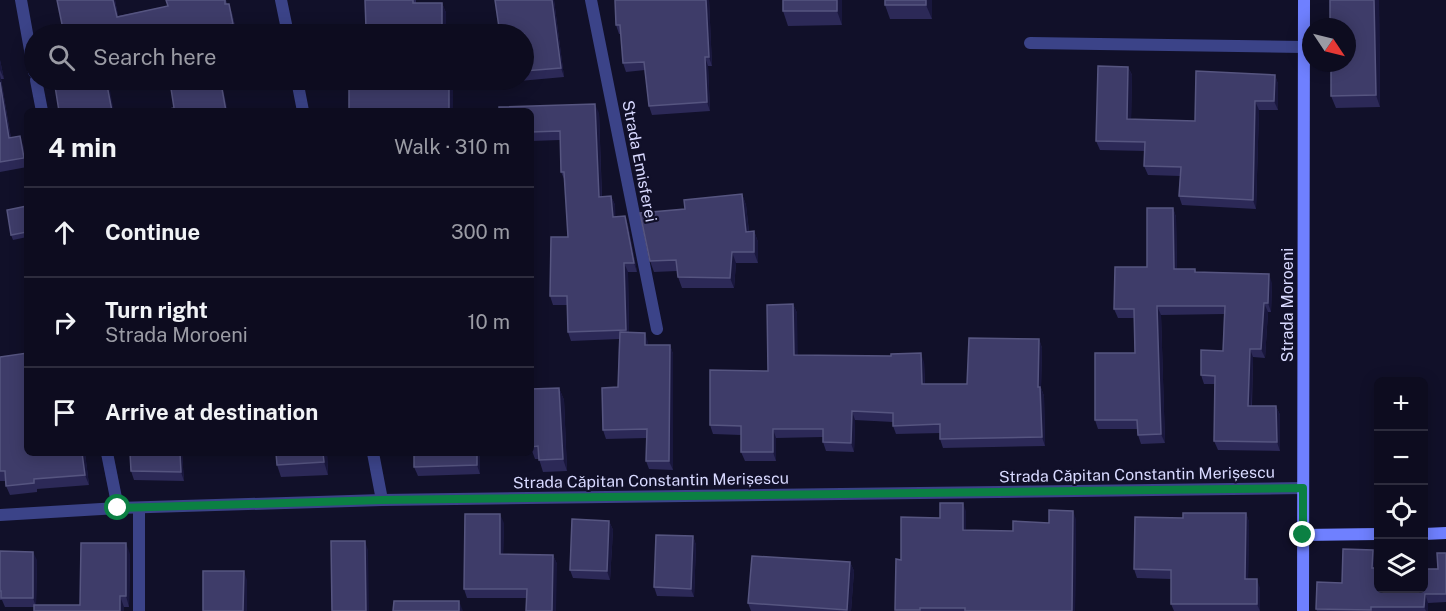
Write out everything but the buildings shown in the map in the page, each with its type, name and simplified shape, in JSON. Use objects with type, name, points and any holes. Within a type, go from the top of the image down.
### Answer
[{"type":"street","points":[[21,0],[25,24]]},
{"type":"street","points":[[280,0],[286,24]]},
{"type":"street","name":"Strada Emisferei","points":[[591,0],[657,329]]},
{"type":"street","name":"Strada Moroeni","points":[[1304,0],[1304,18]]},
{"type":"street","points":[[1030,43],[1302,47]]},
{"type":"street","name":"Strada Moroeni","points":[[1303,611],[1304,72]]},
{"type":"street","points":[[38,90],[41,108]]},
{"type":"street","points":[[299,90],[302,108]]},
{"type":"street","points":[[108,456],[118,508]]},
{"type":"street","points":[[374,456],[382,500]]},
{"type":"street","name":"Strada Căpitan Constantin Merișescu","points":[[0,515],[118,508],[382,500],[1303,488]]},
{"type":"street","points":[[139,611],[140,508]]},
{"type":"street","points":[[1428,534],[1446,533]]},
{"type":"street","points":[[1303,535],[1374,534]]},
{"type":"route","points":[[118,508],[382,500],[1303,488],[1303,535]]}]
